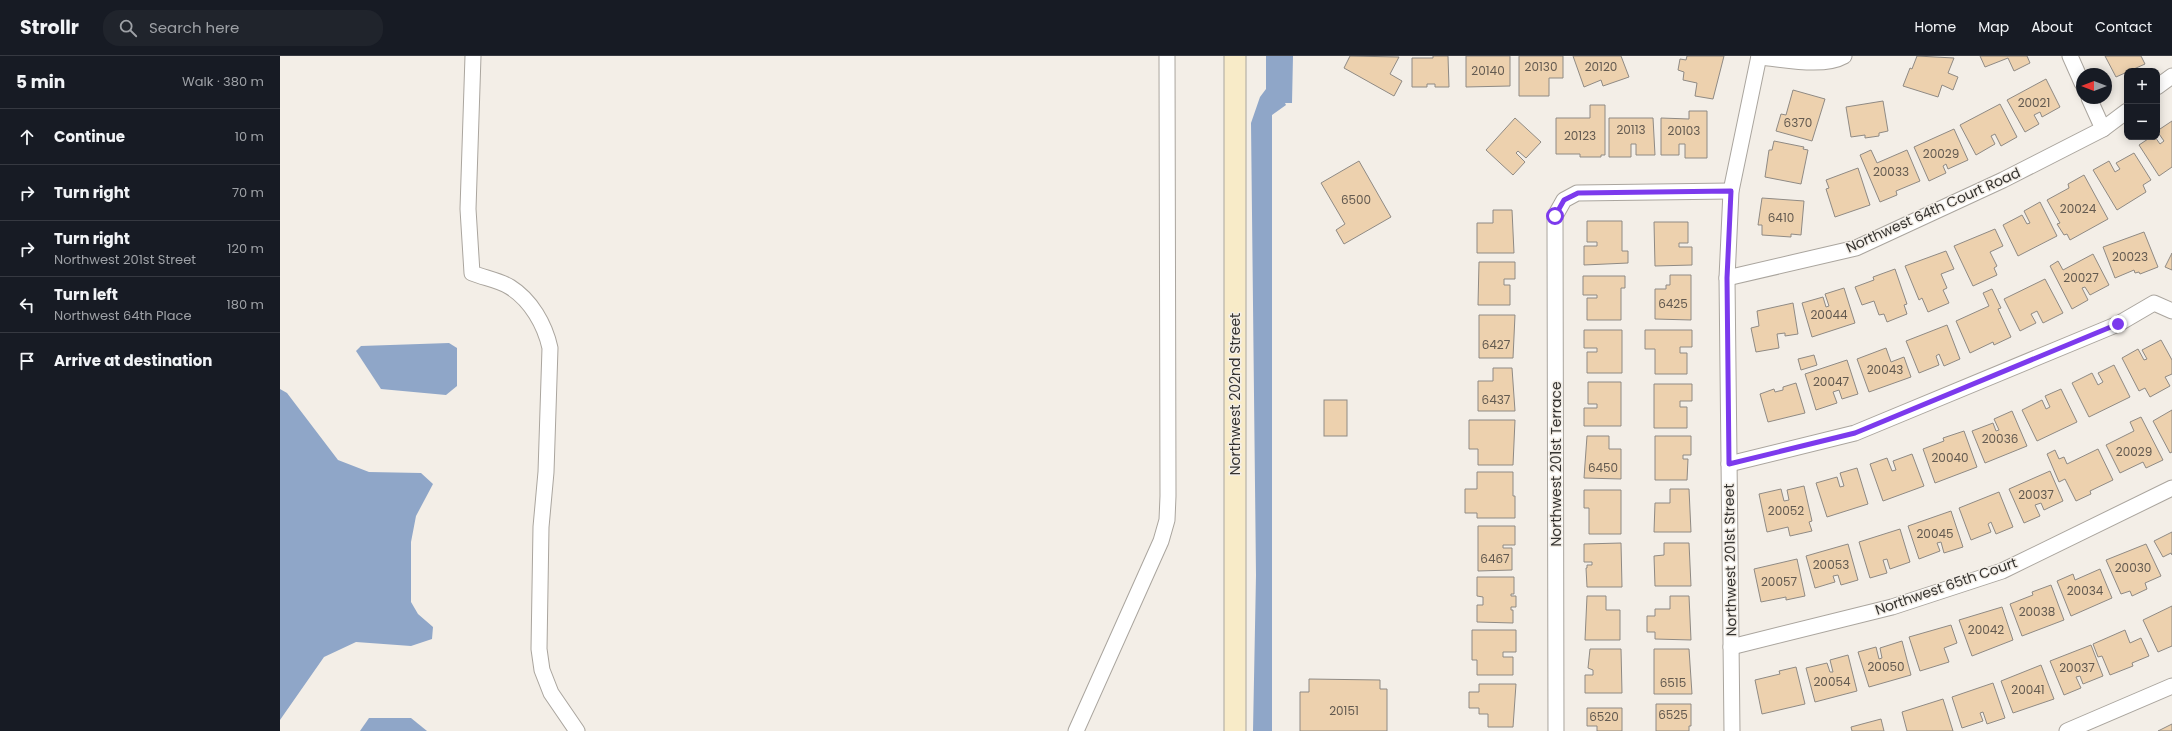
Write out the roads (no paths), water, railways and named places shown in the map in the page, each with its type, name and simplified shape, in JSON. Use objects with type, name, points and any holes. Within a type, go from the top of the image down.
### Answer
[{"type":"street","points":[[473,56],[468,209],[472,273],[509,286],[520,295],[535,313],[547,332],[550,348],[546,472],[540,527],[539,649],[542,670],[551,693],[576,731]]},
{"type":"street","points":[[1076,731],[1152,562],[1167,520],[1168,56]]},
{"type":"street","name":"Northwest 202nd Street","points":[[1235,56],[1235,731]]},
{"type":"street","points":[[1759,57],[1810,62],[1838,59],[1844,56]]},
{"type":"street","points":[[2070,56],[2076,70]]},
{"type":"street","name":"Northwest 201st Street","points":[[1732,731],[1727,278],[1731,191],[1759,57]]},
{"type":"street","points":[[2160,85],[2172,76]]},
{"type":"street","points":[[2092,104],[2103,129]]},
{"type":"street","name":"Northwest 64th Court Road","points":[[1727,278],[1856,248],[2003,180],[2103,129],[2124,112]]},
{"type":"street","name":"Northwest 201st Terrace","points":[[1556,731],[1555,216],[1564,200],[1578,193],[1731,191]]},
{"type":"street","points":[[1729,464],[1855,433],[2118,324],[2154,303],[2172,311]]},
{"type":"street","name":"Northwest 65th Court","points":[[1731,647],[1892,606],[2002,570],[2172,488]]},
{"type":"street","points":[[2067,731],[2172,686]]},
{"type":"water","points":[[1266,56],[1293,56],[1292,103],[1285,103],[1286,105],[1272,115],[1272,731],[1253,731],[1256,575],[1251,123],[1260,97],[1266,89]]},
{"type":"water","points":[[449,343],[457,348],[457,386],[446,395],[381,389],[356,351],[361,346]]},
{"type":"water","points":[[280,389],[287,393],[338,460],[369,472],[421,473],[433,484],[416,516],[411,542],[411,602],[418,614],[433,627],[432,639],[411,646],[356,642],[324,657],[280,720]]},
{"type":"water","points":[[369,718],[411,718],[427,731],[360,731]]}]
